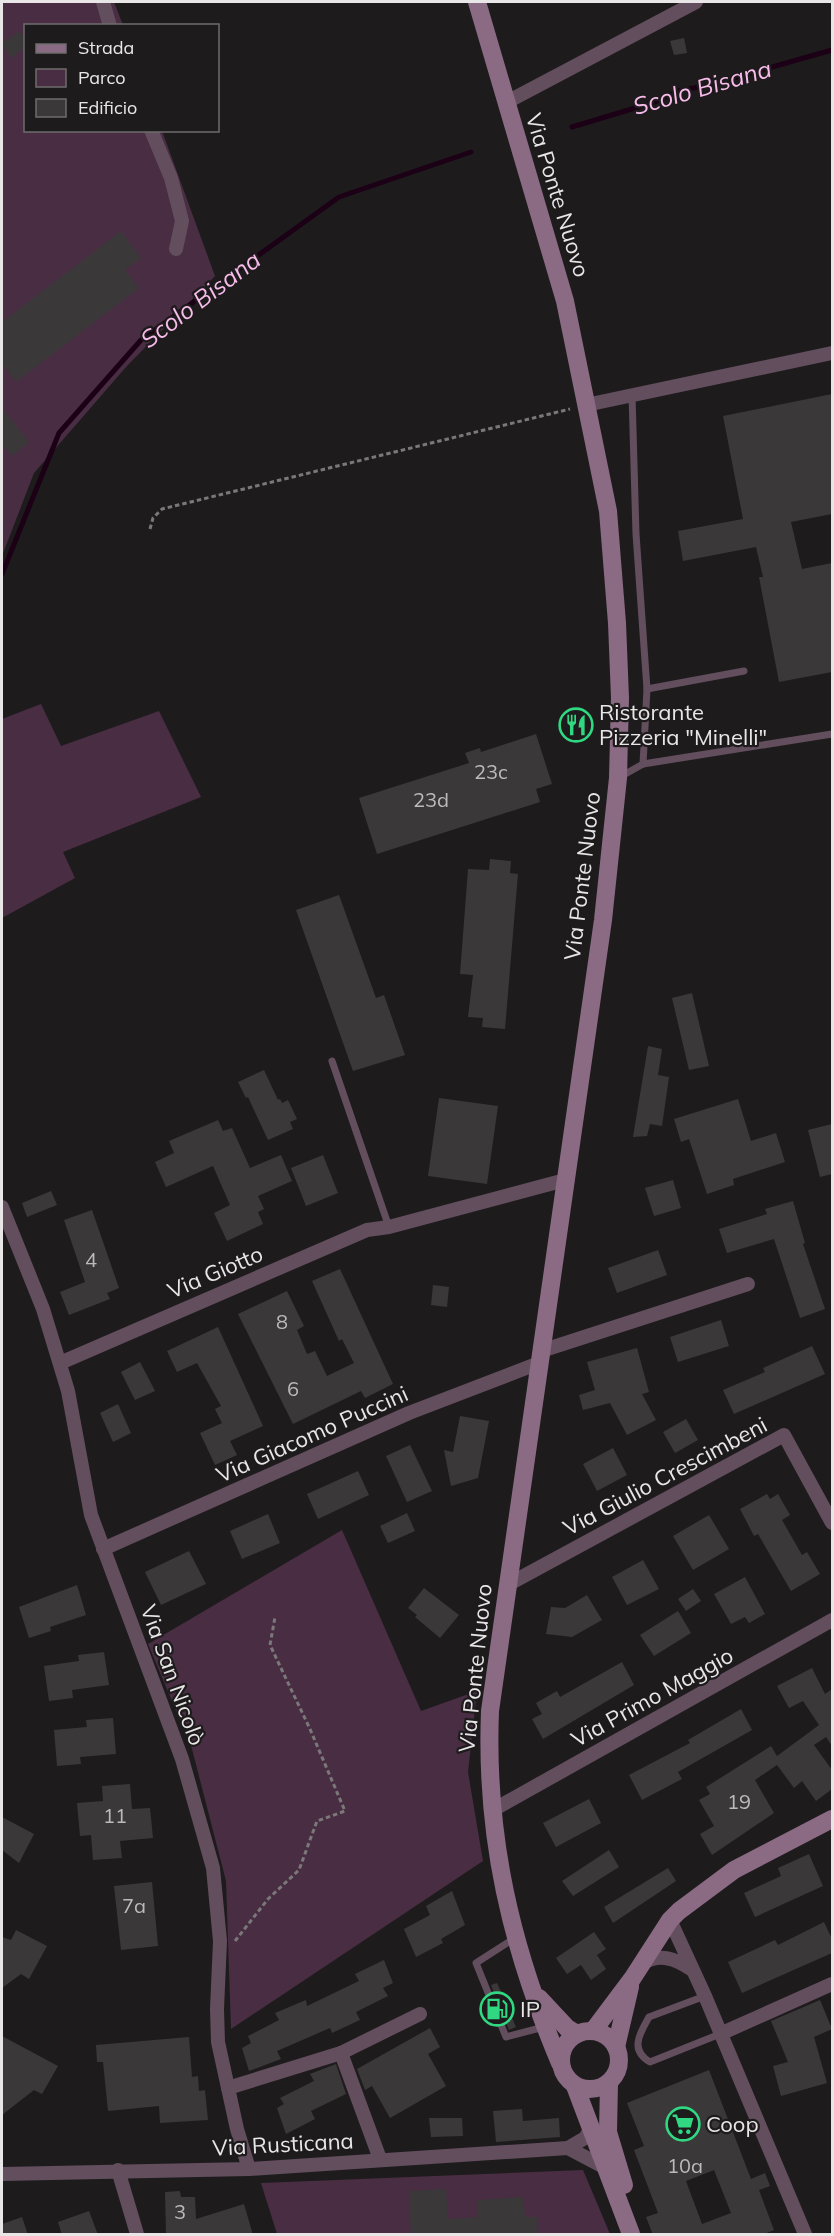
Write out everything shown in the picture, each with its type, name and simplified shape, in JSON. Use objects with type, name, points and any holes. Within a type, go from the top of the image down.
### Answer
[{"type":"main road","name":"Via Ponte Nuovo","points":[[477,2],[505,104],[565,301],[608,511],[620,698],[618,778],[603,920],[490,1711],[488,1761],[491,1811],[501,1880],[514,1938],[560,2063]]},
{"type":"main road","points":[[636,1972],[616,2047],[618,2070],[609,2083],[592,2090],[575,2086],[567,2080],[560,2063],[564,2046],[585,2032],[636,1972],[670,1920],[693,1899],[734,1870],[832,1819]]},
{"type":"main road","name":"Via Ponte Nuovo","points":[[531,1987],[552,2014],[585,2032]]},
{"type":"main road","points":[[585,2032],[602,2034],[616,2047]]},
{"type":"main road","points":[[609,2083],[609,2132],[618,2169],[643,2235]]},
{"type":"main road","points":[[575,2086],[631,2235]]},
{"type":"street","points":[[103,2],[109,24]]},
{"type":"street","points":[[505,104],[696,2]]},
{"type":"street","points":[[152,132],[171,178],[182,221],[176,249]]},
{"type":"street","points":[[586,405],[832,353]]},
{"type":"street","name":"Via Giotto","points":[[60,1363],[367,1230],[390,1227],[565,1180]]},
{"type":"street","name":"Via San Nicolò","points":[[2,1208],[43,1309],[60,1363],[68,1391],[91,1515],[165,1710],[213,1868],[220,1941],[218,2042],[249,2169]]},
{"type":"street","points":[[540,1357],[747,1284]]},
{"type":"street","name":"Via Giacomo Puccini","points":[[103,1549],[540,1357]]},
{"type":"street","name":"Via Giulio Crescimbeni","points":[[509,1584],[784,1435],[832,1522]]},
{"type":"street","name":"Via Primo Maggio","points":[[491,1811],[832,1620]]},
{"type":"street","points":[[670,1920],[705,1995],[805,2235]]},
{"type":"street","points":[[636,1972],[649,1960],[669,1957],[691,1969]]},
{"type":"street","points":[[720,2034],[832,1984]]},
{"type":"street","points":[[228,2088],[341,2053],[420,2014]]},
{"type":"street","points":[[341,2053],[380,2159]]},
{"type":"street","points":[[568,2148],[585,2138],[591,2128]]},
{"type":"street","points":[[568,2148],[604,2168]]},
{"type":"street","name":"Via Rusticana","points":[[2,2174],[249,2169],[568,2148]]},
{"type":"street","points":[[118,2170],[137,2235]]},
{"type":"lane","points":[[632,395],[636,534],[647,689],[643,764]]},
{"type":"lane","points":[[647,689],[744,671]]},
{"type":"lane","points":[[618,778],[643,764],[832,734]]},
{"type":"lane","points":[[332,1061],[390,1227]]},
{"type":"lane","points":[[514,1938],[476,1963],[506,2037],[545,2027]]},
{"type":"lane","points":[[705,1995],[649,2017],[636,2040],[637,2046],[640,2053],[650,2062],[720,2034]]},
{"type":"path","points":[[150,529],[153,518],[162,508],[586,405]]},
{"type":"path","points":[[219,1961],[268,1899],[299,1870],[317,1821],[345,1811],[310,1729],[270,1645],[275,1617]]},
{"type":"green space","points":[[2,2],[114,2],[123,24],[24,24],[24,132],[162,132],[215,276],[126,367],[34,473],[2,556]]},
{"type":"green space","points":[[41,704],[61,746],[159,711],[201,797],[63,852],[75,878],[2,918],[2,719]]},
{"type":"green space","points":[[342,1530],[421,1711],[477,1691],[468,1772],[483,1861],[231,2029],[226,1881],[192,1749],[148,1644]]},
{"type":"green space","points":[[583,2170],[610,2234],[277,2234],[261,2183]]},
{"type":"building","points":[[19,31],[24,37],[24,48],[11,58],[2,44]]},
{"type":"building","points":[[684,38],[687,53],[674,55],[670,41]]},
{"type":"building","points":[[121,231],[141,258],[125,270],[139,288],[16,382],[2,363],[2,322]]},
{"type":"building","points":[[832,394],[832,514],[791,522],[802,569],[832,563],[832,672],[779,682],[759,577],[763,577],[756,547],[683,561],[678,531],[743,519],[723,416]]},
{"type":"building","points":[[2,408],[29,442],[12,456],[2,444]]},
{"type":"building","points":[[536,734],[552,784],[536,789],[540,802],[377,854],[359,798],[469,763],[465,753],[480,748],[481,752]]},
{"type":"building","points":[[490,859],[511,861],[510,873],[518,874],[505,1029],[482,1027],[483,1018],[468,1017],[473,975],[460,974],[468,869],[489,870]]},
{"type":"building","points":[[339,895],[376,998],[384,995],[405,1055],[353,1071],[296,910]]},
{"type":"building","points":[[692,993],[709,1066],[689,1070],[672,998]]},
{"type":"building","points":[[648,1046],[662,1049],[658,1075],[669,1077],[662,1126],[650,1124],[647,1136],[633,1137]]},
{"type":"building","points":[[264,1070],[278,1100],[280,1099],[282,1103],[288,1100],[297,1119],[290,1122],[293,1129],[268,1140],[248,1097],[246,1098],[238,1082]]},
{"type":"building","points":[[439,1098],[498,1106],[487,1184],[428,1176]]},
{"type":"building","points":[[738,1099],[751,1141],[776,1133],[785,1162],[733,1179],[734,1185],[707,1194],[689,1139],[681,1142],[674,1119]]},
{"type":"building","points":[[218,1120],[223,1131],[232,1128],[250,1168],[281,1155],[292,1181],[258,1196],[264,1209],[258,1212],[263,1224],[227,1241],[214,1213],[230,1205],[213,1166],[166,1187],[155,1162],[174,1153],[169,1141]]},
{"type":"building","points":[[832,1124],[832,1174],[820,1177],[808,1130]]},
{"type":"building","points":[[323,1155],[338,1193],[306,1206],[291,1168]]},
{"type":"building","points":[[673,1180],[681,1208],[654,1216],[645,1188]]},
{"type":"building","points":[[51,1191],[57,1205],[27,1217],[22,1203]]},
{"type":"building","points":[[793,1201],[805,1243],[803,1244],[825,1309],[800,1318],[774,1239],[727,1253],[719,1229],[767,1214],[765,1209]]},
{"type":"building","points":[[92,1210],[119,1288],[107,1293],[110,1299],[69,1315],[60,1292],[85,1282],[64,1220]]},
{"type":"building","points":[[658,1250],[667,1275],[617,1293],[608,1268]]},
{"type":"building","points":[[340,1269],[393,1384],[365,1398],[361,1391],[293,1424],[238,1314],[287,1291],[304,1326],[297,1330],[307,1354],[315,1351],[327,1376],[354,1363],[342,1339],[339,1341],[312,1281]]},
{"type":"building","points":[[433,1285],[449,1287],[447,1307],[431,1305]]},
{"type":"building","points":[[721,1320],[729,1346],[678,1362],[670,1337]]},
{"type":"building","points":[[218,1327],[263,1426],[230,1441],[237,1455],[215,1465],[200,1433],[222,1423],[215,1409],[221,1406],[197,1363],[177,1372],[167,1351]]},
{"type":"building","points":[[812,1346],[825,1374],[734,1414],[723,1390],[765,1372],[763,1368]]},
{"type":"building","points":[[637,1348],[649,1392],[642,1394],[656,1420],[627,1435],[610,1403],[583,1410],[579,1395],[595,1390],[587,1362]]},
{"type":"building","points":[[140,1362],[155,1391],[135,1400],[121,1372]]},
{"type":"building","points":[[118,1404],[131,1433],[113,1442],[100,1413]]},
{"type":"building","points":[[460,1416],[489,1421],[478,1478],[451,1486],[444,1450],[453,1452]]},
{"type":"building","points":[[686,1419],[698,1440],[675,1453],[663,1432]]},
{"type":"building","points":[[410,1445],[432,1491],[407,1502],[386,1456]]},
{"type":"building","points":[[613,1448],[627,1475],[597,1491],[583,1464]]},
{"type":"building","points":[[358,1471],[369,1495],[318,1519],[307,1494]]},
{"type":"building","points":[[767,1494],[770,1499],[778,1494],[790,1515],[782,1520],[802,1555],[807,1552],[820,1574],[791,1591],[758,1534],[754,1536],[740,1509]]},
{"type":"building","points":[[407,1513],[415,1531],[388,1543],[380,1526]]},
{"type":"building","points":[[268,1514],[280,1543],[242,1559],[230,1531]]},
{"type":"building","points":[[709,1515],[729,1549],[693,1570],[673,1536]]},
{"type":"building","points":[[189,1551],[206,1584],[161,1605],[145,1572]]},
{"type":"building","points":[[643,1560],[659,1589],[627,1605],[612,1577]]},
{"type":"building","points":[[745,1577],[765,1614],[749,1623],[745,1617],[731,1624],[714,1594]]},
{"type":"building","points":[[77,1585],[86,1615],[50,1627],[51,1631],[29,1638],[19,1607]]},
{"type":"building","points":[[424,1588],[459,1615],[440,1638],[408,1608]]},
{"type":"building","points":[[693,1589],[701,1601],[686,1611],[678,1599]]},
{"type":"building","points":[[587,1595],[602,1620],[572,1637],[546,1634],[551,1607],[565,1608]]},
{"type":"building","points":[[678,1611],[691,1633],[654,1656],[640,1635]]},
{"type":"building","points":[[104,1652],[109,1685],[72,1690],[73,1698],[49,1701],[44,1666],[79,1661],[78,1655]]},
{"type":"building","points":[[622,1662],[634,1685],[543,1739],[532,1719],[542,1714],[536,1703],[557,1691],[560,1697]]},
{"type":"building","points":[[812,1668],[825,1694],[832,1689],[832,1746],[826,1737],[814,1745],[832,1770],[832,1789],[816,1801],[802,1781],[794,1788],[777,1765],[755,1780],[774,1813],[712,1855],[700,1834],[714,1826],[699,1800],[710,1794],[706,1787],[771,1746],[777,1756],[819,1725],[803,1701],[789,1708],[777,1686]]},
{"type":"building","points":[[741,1709],[752,1730],[678,1772],[682,1779],[642,1800],[629,1775],[690,1743],[688,1740]]},
{"type":"building","points":[[113,1718],[116,1754],[80,1757],[81,1764],[57,1766],[54,1730],[87,1727],[86,1720]]},
{"type":"building","points":[[130,1784],[132,1809],[150,1808],[153,1838],[120,1841],[122,1858],[93,1860],[91,1835],[80,1836],[77,1803],[103,1801],[102,1786]]},
{"type":"building","points":[[589,1799],[601,1823],[556,1847],[543,1823]]},
{"type":"building","points":[[2,1817],[34,1834],[19,1863],[2,1850]]},
{"type":"building","points":[[609,1850],[619,1867],[573,1896],[562,1881]]},
{"type":"building","points":[[809,1854],[823,1886],[755,1917],[744,1893],[781,1876],[778,1868]]},
{"type":"building","points":[[668,1868],[676,1881],[613,1923],[604,1907]]},
{"type":"building","points":[[152,1882],[158,1946],[121,1950],[114,1886]]},
{"type":"building","points":[[452,1891],[465,1925],[441,1939],[443,1943],[416,1957],[404,1929],[430,1915],[426,1906]]},
{"type":"building","points":[[824,1922],[832,1939],[832,1953],[742,1993],[728,1962],[775,1940],[778,1945]]},
{"type":"building","points":[[16,1930],[47,1946],[29,1979],[21,1974],[2,1988],[2,1937],[11,1940]]},
{"type":"building","points":[[594,1932],[606,1949],[597,1955],[606,1969],[591,1980],[581,1965],[567,1974],[556,1958]]},
{"type":"building","points":[[384,1960],[393,1983],[383,1988],[388,1996],[356,2012],[360,2020],[332,2033],[330,2028],[277,2051],[281,2059],[249,2071],[242,2048],[251,2043],[248,2036],[279,2020],[275,2013],[306,2000],[307,2006],[359,1981],[355,1974]]},
{"type":"building","points":[[497,1983],[516,2027],[509,2030],[491,1985]]},
{"type":"building","points":[[820,2000],[832,2029],[814,2037],[827,2083],[781,2096],[773,2066],[788,2062],[771,2021]]},
{"type":"building","points":[[430,2028],[440,2047],[428,2054],[446,2086],[390,2118],[372,2086],[365,2090],[357,2069]]},
{"type":"building","points":[[2,2036],[58,2066],[42,2094],[34,2090],[2,2115]]},
{"type":"building","points":[[189,2037],[192,2077],[198,2076],[199,2091],[205,2090],[208,2120],[160,2123],[159,2106],[108,2111],[103,2062],[97,2062],[96,2045]]},
{"type":"building","points":[[336,2064],[346,2094],[311,2111],[315,2119],[286,2134],[277,2108],[284,2104],[280,2098],[314,2081],[310,2074]]},
{"type":"building","name":"Coop","points":[[709,2070],[751,2179],[765,2173],[770,2186],[759,2190],[774,2230],[762,2235],[653,2235],[646,2217],[658,2213],[634,2150],[644,2146],[627,2103]],"holes":[[[714,2170],[731,2213],[702,2224],[686,2181]]]},
{"type":"building","points":[[522,2109],[523,2121],[559,2118],[560,2137],[496,2142],[493,2111]]},
{"type":"building","points":[[429,2118],[462,2118],[463,2136],[431,2137]]},
{"type":"building","points":[[446,2189],[448,2219],[478,2217],[477,2200],[523,2197],[525,2217],[537,2217],[538,2235],[411,2235],[409,2191]]},
{"type":"building","points":[[180,2191],[181,2197],[195,2197],[196,2219],[244,2204],[253,2235],[166,2235],[165,2192]]},
{"type":"building","points":[[89,2211],[98,2235],[62,2235],[58,2222]]},
{"type":"building","points":[[22,2217],[28,2235],[2,2235],[2,2224]]},
{"type":"waterway","name":"Scolo Bisana","points":[[572,127],[655,102],[678,91],[709,85],[832,50]]},
{"type":"waterway","name":"Scolo Bisana","points":[[2,574],[59,433],[141,340],[339,197],[471,152]]},
{"type":"place","name":"Ristorante Pizzeria \"Minelli\"","points":[[576,725]]},
{"type":"place","name":"IP","points":[[497,2009]]},
{"type":"place","name":"Coop","points":[[683,2124]]}]
